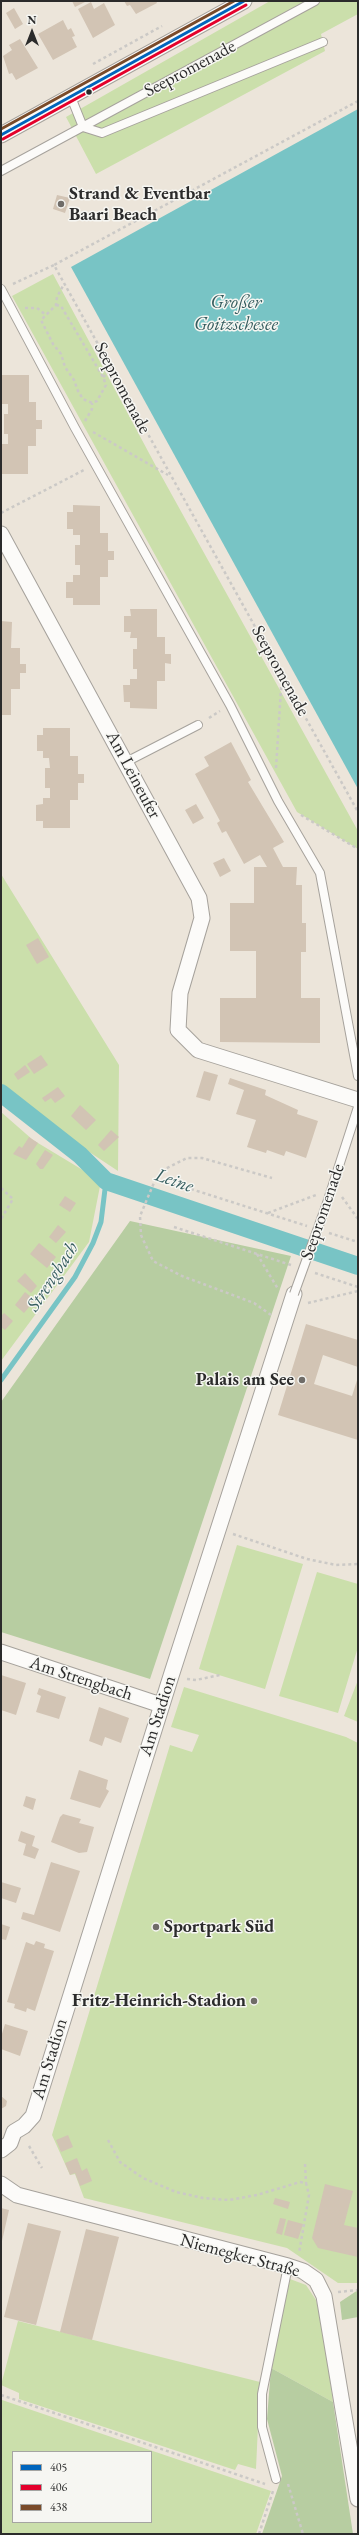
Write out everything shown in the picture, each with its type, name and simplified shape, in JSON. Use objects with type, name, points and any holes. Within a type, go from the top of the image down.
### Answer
[{"type":"street","points":[[1,135],[244,1]]},
{"type":"street","name":"Am Leineufer","points":[[1,534],[199,898],[202,918],[180,993],[178,1030],[198,1050],[358,1100]]},
{"type":"street","name":"Am Stadion","points":[[1,2150],[10,2143],[8,2132],[24,2126],[32,2116],[161,1705],[294,1294]]},
{"type":"street","name":"Am Strengbach","points":[[1,1652],[161,1705]]},
{"type":"street","name":"Niemegker Straße","points":[[1,2184],[17,2195],[288,2266],[303,2271],[316,2280],[324,2296],[358,2498]]},
{"type":"street","name":"Niemegker Straße","points":[[1,2197],[17,2195]]},
{"type":"lane","name":"Seepromenade","points":[[1,171],[315,1]]},
{"type":"lane","points":[[71,97],[83,126],[102,133],[323,42]]},
{"type":"lane","points":[[1,289],[79,427],[230,705],[274,790],[278,801],[320,873],[358,1076]]},
{"type":"lane","points":[[126,762],[198,725]]},
{"type":"lane","name":"Seepromenade","points":[[294,1294],[358,1107]]},
{"type":"lane","points":[[275,2476],[262,2428],[262,2394],[288,2266]]},
{"type":"path","points":[[24,280],[54,266],[358,101]]},
{"type":"path","name":"Seepromenade","points":[[54,266],[113,370],[169,475],[282,672],[358,812]]},
{"type":"path","points":[[56,305],[62,306],[106,385],[103,394],[97,401],[92,403],[83,400],[65,367],[61,354],[53,344],[41,320],[56,305],[57,297],[64,284]]},
{"type":"path","points":[[13,310],[37,308],[46,315]]},
{"type":"path","points":[[102,377],[113,370]]},
{"type":"path","points":[[92,403],[92,409],[79,427],[169,475]]},
{"type":"path","points":[[1,513],[88,468]]},
{"type":"path","points":[[274,790],[282,672]]},
{"type":"path","points":[[198,725],[230,705]]},
{"type":"path","points":[[278,801],[358,849]]},
{"type":"path","points":[[272,1178],[202,1158],[187,1158],[165,1169],[156,1178],[140,1216],[140,1235],[153,1261],[182,1276],[254,1303],[284,1324]]},
{"type":"path","points":[[1,1188],[13,1198],[1,1219]]},
{"type":"path","points":[[191,1189],[313,1228]]},
{"type":"path","points":[[174,1227],[293,1266]]},
{"type":"path","points":[[328,1232],[358,1242]]},
{"type":"path","points":[[307,1270],[358,1287]]},
{"type":"path","points":[[218,1529],[307,1559],[336,1565],[358,1564]]},
{"type":"path","points":[[171,1676],[196,1680],[220,1675]]},
{"type":"path","points":[[108,2140],[120,2162],[142,2178],[176,2192],[203,2198],[229,2200],[257,2195],[300,2182],[306,2183]]},
{"type":"path","points":[[29,2146],[42,2168]]},
{"type":"path","points":[[299,2254],[309,2195],[306,2183],[305,2164]]},
{"type":"path","points":[[1,2395],[267,2485]]},
{"type":"path","points":[[275,2476],[288,2484],[303,2534]]},
{"type":"path","points":[[259,2534],[274,2487]]},
{"type":"green space","points":[[270,1],[358,1],[358,14],[321,34],[325,51],[96,174],[66,117]]},
{"type":"green space","points":[[53,274],[157,468],[358,831],[358,849],[297,812],[12,296]]},
{"type":"green space","points":[[1,874],[119,1065],[118,1171],[50,1126],[1,1084]]},
{"type":"green space","points":[[1,1112],[33,1140],[101,1181],[89,1242],[1,1361]]},
{"type":"green space","points":[[130,1221],[291,1256],[150,1679],[1,1632],[1,1402]]},
{"type":"green space","points":[[237,1545],[303,1564],[265,1689],[199,1669]]},
{"type":"green space","points":[[317,1572],[358,1584],[358,1647],[338,1713],[279,1696]]},
{"type":"green space","points":[[358,1680],[358,1722],[344,1716]]},
{"type":"green space","name":"Sportpark Süd","points":[[184,1687],[346,1737],[358,1743],[358,2283],[338,2283],[287,2248],[84,2198],[75,2174],[70,2175],[52,2135],[170,1745],[192,1752],[199,1735],[171,1727]]},
{"type":"green space","points":[[290,2279],[306,2285],[316,2300],[323,2328],[333,2402],[271,2368]]},
{"type":"green space","points":[[358,2290],[358,2317],[342,2320],[340,2302]]},
{"type":"green space","points":[[18,2321],[260,2382],[256,2469],[238,2464],[235,2470],[19,2399],[19,2393],[1,2385]]},
{"type":"green space","points":[[271,2368],[333,2402],[353,2534],[262,2534],[282,2476],[267,2419]]},
{"type":"green space","points":[[2,2400],[271,2491],[256,2534],[1,2534]]},
{"type":"water","name":"Großer Goitzschesee","points":[[358,109],[358,789],[71,267]]},
{"type":"building","points":[[72,1],[87,1],[75,7]]},
{"type":"building","points":[[124,1],[156,1],[157,3],[136,14],[130,5],[127,6]]},
{"type":"building","points":[[91,2],[94,9],[104,3],[115,25],[93,38],[78,9]]},
{"type":"building","points":[[14,8],[23,24],[15,29],[6,13]]},
{"type":"building","points":[[63,20],[68,30],[71,28],[75,36],[72,37],[77,47],[53,60],[38,34]]},
{"type":"building","points":[[20,39],[38,68],[16,80],[12,73],[9,74],[3,56],[12,50],[9,45]]},
{"type":"building","name":"Strand & Eventbar Baari Beach","points":[[57,195],[70,198],[65,213],[53,209]]},
{"type":"building","points":[[2,375],[29,375],[29,402],[36,402],[36,420],[42,420],[42,429],[36,429],[36,446],[28,446],[28,474],[1,474],[2,444],[8,444],[8,434],[4,434],[4,414],[8,414],[8,404],[2,404]]},
{"type":"building","points":[[73,505],[100,506],[100,533],[108,533],[108,551],[114,551],[114,560],[108,560],[108,577],[100,577],[100,605],[73,605],[73,598],[66,598],[66,582],[73,582],[73,575],[80,575],[80,565],[75,565],[75,545],[80,545],[80,535],[73,535],[73,529],[67,529],[67,512],[73,512]]},
{"type":"building","points":[[130,609],[157,609],[157,637],[165,637],[165,654],[171,654],[171,664],[165,663],[165,681],[157,681],[157,709],[130,708],[130,702],[124,702],[123,685],[130,685],[130,679],[137,679],[137,669],[133,669],[133,649],[137,649],[137,638],[130,638],[131,632],[124,632],[124,616],[131,616]]},
{"type":"building","points":[[1,621],[12,622],[11,648],[20,648],[20,664],[26,664],[26,673],[20,673],[20,689],[11,689],[11,715],[1,715]]},
{"type":"building","points":[[43,728],[70,728],[70,756],[78,756],[78,774],[84,774],[84,783],[78,783],[78,800],[70,800],[70,828],[43,828],[43,821],[36,821],[36,805],[43,804],[43,798],[50,798],[50,788],[45,788],[45,768],[50,768],[49,758],[43,758],[43,751],[37,751],[37,735],[43,735]]},
{"type":"building","points":[[231,742],[251,780],[248,782],[284,842],[273,848],[283,867],[297,867],[296,885],[302,885],[302,923],[306,923],[306,952],[301,952],[301,998],[320,998],[320,1043],[220,1042],[220,998],[256,998],[256,951],[230,951],[230,903],[254,903],[254,867],[267,867],[260,855],[244,864],[226,831],[222,833],[217,823],[220,821],[195,774],[209,766],[204,757]]},
{"type":"building","points":[[196,804],[204,818],[193,824],[185,810]]},
{"type":"building","points":[[224,858],[231,871],[220,877],[213,863]]},
{"type":"building","points":[[38,938],[49,957],[37,964],[26,945]]},
{"type":"building","points":[[41,1055],[48,1065],[34,1074],[27,1064]]},
{"type":"building","points":[[25,1065],[30,1072],[18,1080],[14,1074]]},
{"type":"building","points":[[204,1071],[218,1075],[210,1101],[196,1097]]},
{"type":"building","points":[[230,1078],[266,1090],[265,1095],[298,1110],[297,1114],[318,1121],[306,1158],[286,1151],[284,1156],[267,1150],[266,1153],[247,1147],[256,1120],[236,1114],[244,1090],[228,1084]]},
{"type":"building","points":[[58,1087],[65,1096],[55,1103],[51,1098],[45,1102],[42,1098]]},
{"type":"building","points":[[80,1105],[96,1120],[86,1130],[71,1116]]},
{"type":"building","points":[[111,1130],[119,1137],[104,1151],[98,1145]]},
{"type":"building","points":[[29,1137],[38,1143],[26,1160],[13,1154],[19,1146],[22,1148]]},
{"type":"building","points":[[45,1150],[53,1155],[43,1169],[40,1169],[36,1164]]},
{"type":"building","points":[[65,1196],[76,1203],[70,1212],[59,1205]]},
{"type":"building","points":[[58,1225],[66,1232],[56,1243],[49,1237]]},
{"type":"building","points":[[39,1243],[56,1257],[47,1268],[30,1254]]},
{"type":"building","points":[[25,1273],[37,1286],[31,1293],[17,1281]]},
{"type":"building","points":[[25,1292],[35,1300],[24,1313],[15,1305]]},
{"type":"building","points":[[4,1313],[13,1321],[5,1330],[1,1327],[1,1316]]},
{"type":"building","name":"Palais am See","points":[[306,1324],[358,1340],[358,1367],[323,1355],[314,1384],[352,1396],[358,1377],[358,1440],[278,1415]]},
{"type":"building","points":[[1,1675],[26,1683],[16,1715],[1,1710]]},
{"type":"building","points":[[39,1688],[66,1697],[59,1719],[36,1712],[41,1696],[37,1694]]},
{"type":"building","points":[[99,1707],[129,1718],[121,1743],[105,1737],[102,1746],[89,1741]]},
{"type":"building","points":[[79,1770],[108,1780],[106,1789],[109,1791],[100,1808],[70,1799]]},
{"type":"building","points":[[26,1796],[36,1799],[33,1810],[23,1806]]},
{"type":"building","points":[[63,1814],[81,1819],[79,1823],[94,1827],[87,1852],[79,1853],[51,1842],[60,1817]]},
{"type":"building","points":[[21,1831],[35,1836],[32,1846],[39,1849],[35,1859],[23,1855],[26,1844],[18,1841]]},
{"type":"building","points":[[51,1862],[80,1871],[60,1932],[21,1919],[23,1912],[34,1915]]},
{"type":"building","points":[[1,1882],[21,1888],[16,1903],[1,1898]]},
{"type":"building","points":[[1,1924],[10,1927],[6,1940],[1,1939]]},
{"type":"building","points":[[36,1941],[45,1944],[44,1948],[54,1951],[35,2011],[27,2008],[26,2012],[14,2008],[15,2004],[7,2002],[26,1942],[34,1945]]},
{"type":"building","points":[[5,2024],[28,2031],[20,2056],[1,2049],[1,2037]]},
{"type":"building","points":[[1,2096],[7,2101],[6,2106],[1,2109]]},
{"type":"building","points":[[68,2135],[73,2147],[61,2152],[56,2140]]},
{"type":"building","points":[[77,2158],[82,2171],[87,2168],[92,2181],[80,2186],[75,2173],[70,2175],[65,2163]]},
{"type":"building","points":[[325,2184],[353,2191],[344,2225],[358,2228],[358,2257],[318,2248],[312,2238]]},
{"type":"building","points":[[275,2198],[290,2202],[288,2209],[273,2204]]},
{"type":"building","points":[[1,2208],[9,2210],[2,2241],[1,2240]]},
{"type":"building","points":[[280,2218],[286,2219],[282,2235],[276,2233]]},
{"type":"building","points":[[288,2220],[303,2224],[298,2239],[284,2235]]},
{"type":"building","points":[[28,2223],[61,2231],[36,2325],[4,2317]]},
{"type":"building","points":[[86,2229],[119,2237],[92,2340],[60,2332]]},
{"type":"waterway","name":"Leine","points":[[1,1093],[80,1155],[106,1181],[358,1266]]},
{"type":"waterway","name":"Strengbach","points":[[1,1380],[75,1277],[93,1243],[101,1222],[106,1181]]},
{"type":"transit line","name":"438","points":[[1,129],[234,1]]},
{"type":"transit line","name":"405","points":[[1,135],[244,1]]},
{"type":"transit line","name":"406","points":[[3,139],[246,5]]},
{"type":"place","name":"Strand & Eventbar Baari Beach","points":[[61,204]]},
{"type":"place","name":"Palais am See","points":[[302,1380]]},
{"type":"place","name":"Sportpark Süd","points":[[156,1927]]},
{"type":"place","name":"Fritz-Heinrich-Stadion","points":[[254,2001]]}]
